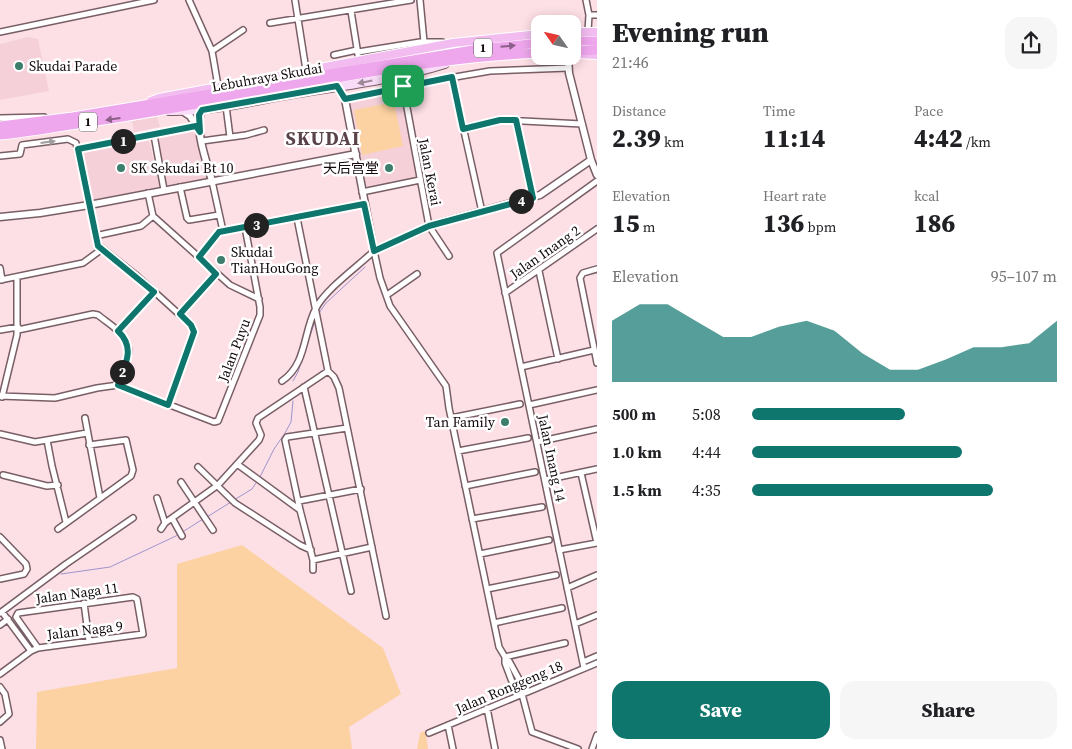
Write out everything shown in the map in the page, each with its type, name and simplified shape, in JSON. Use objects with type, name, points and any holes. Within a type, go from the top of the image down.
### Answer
[{"type":"highway","points":[[581,42],[596,45]]},
{"type":"highway","name":"Lebuhraya Skudai","points":[[0,126],[73,117],[479,49],[531,44]]},
{"type":"highway","points":[[581,49],[596,45]]},
{"type":"highway","name":"Lebuhraya Skudai","points":[[0,135],[161,111],[344,78],[464,59],[531,54]]},
{"type":"highway","points":[[263,84],[333,66]]},
{"type":"main road","points":[[581,31],[588,31],[596,45]]},
{"type":"main road","points":[[143,105],[159,98],[333,66],[358,54],[531,35]]},
{"type":"main road","points":[[161,111],[184,112],[226,106],[421,72],[464,59]]},
{"type":"street","points":[[0,32],[154,0]]},
{"type":"street","points":[[189,0],[212,52],[218,86]]},
{"type":"street","points":[[295,0],[306,70]]},
{"type":"street","points":[[270,23],[298,20],[411,0]]},
{"type":"street","points":[[420,0],[424,42]]},
{"type":"street","points":[[586,0],[589,15],[588,31]]},
{"type":"street","points":[[350,11],[358,54]]},
{"type":"street","points":[[589,15],[597,15]]},
{"type":"street","points":[[212,52],[243,30]]},
{"type":"street","points":[[334,55],[358,54],[424,42],[454,43]]},
{"type":"street","points":[[345,99],[452,77],[490,72],[568,68],[591,160],[597,175]]},
{"type":"street","points":[[452,77],[482,212]]},
{"type":"street","points":[[345,99],[348,85]]},
{"type":"street","points":[[337,86],[345,99],[364,204],[380,278],[393,312],[446,386],[499,647],[510,661],[522,694],[532,732],[578,749]]},
{"type":"street","name":"Jalan Kerai","points":[[403,86],[429,226],[449,256]]},
{"type":"street","points":[[226,106],[230,137]]},
{"type":"street","points":[[198,129],[199,115],[202,110]]},
{"type":"street","points":[[184,112],[190,116],[198,129],[202,141],[223,231]]},
{"type":"street","points":[[0,118],[73,117]]},
{"type":"street","points":[[463,129],[500,120],[582,124]]},
{"type":"street","points":[[516,120],[533,198]]},
{"type":"street","points":[[78,149],[198,129]]},
{"type":"street","points":[[202,141],[264,130]]},
{"type":"street","points":[[154,135],[164,190]]},
{"type":"street","points":[[0,156],[20,154],[22,145],[68,139],[76,143],[98,246],[137,276],[180,314],[191,325],[194,332],[168,405],[118,385],[96,388],[55,398],[1,397],[18,329],[17,277]]},
{"type":"street","points":[[0,217],[89,205],[356,154]]},
{"type":"street","points":[[282,381],[290,376],[296,368],[316,312],[330,291],[374,251],[429,226],[533,198],[550,189],[591,160]]},
{"type":"street","points":[[362,192],[420,180]]},
{"type":"street","name":"Jalan Inang 14","points":[[584,665],[497,253],[597,181]]},
{"type":"street","points":[[180,187],[189,220],[219,215]]},
{"type":"street","points":[[148,193],[153,216],[216,274],[240,292],[259,299]]},
{"type":"street","points":[[199,257],[219,232],[364,204]]},
{"type":"street","points":[[95,236],[141,226],[153,216]]},
{"type":"street","points":[[298,218],[328,371],[338,383],[386,616]]},
{"type":"street","name":"Jalan Puyu","points":[[168,405],[214,422],[218,421],[260,315],[259,299],[245,227]]},
{"type":"street","name":"Jalan Inang 2","points":[[505,293],[597,229]]},
{"type":"street","points":[[0,268],[1,280],[83,263],[102,249]]},
{"type":"street","points":[[597,269],[583,273],[580,278],[597,363]]},
{"type":"street","points":[[539,271],[558,359]]},
{"type":"street","points":[[180,314],[216,274]]},
{"type":"street","points":[[387,295],[417,274]]},
{"type":"street","points":[[118,331],[154,292]]},
{"type":"street","points":[[0,330],[18,329],[93,314],[98,315],[118,331],[127,343],[129,352],[118,385]]},
{"type":"street","points":[[521,366],[594,350]]},
{"type":"street","points":[[161,529],[165,523],[218,485],[259,440],[261,435],[256,423],[258,418],[328,371]]},
{"type":"street","points":[[304,387],[351,592]]},
{"type":"street","points":[[529,405],[597,390]]},
{"type":"street","points":[[451,418],[520,404]]},
{"type":"street","points":[[85,418],[100,498]]},
{"type":"street","points":[[313,570],[314,560],[300,510],[285,440],[287,437],[347,428]]},
{"type":"street","points":[[537,442],[597,430]]},
{"type":"street","points":[[0,434],[28,441],[47,440],[87,433]]},
{"type":"street","points":[[458,451],[528,438]]},
{"type":"street","points":[[47,440],[66,522]]},
{"type":"street","points":[[58,529],[131,476],[133,470],[126,440],[89,445]]},
{"type":"street","points":[[237,464],[256,480],[300,510]]},
{"type":"street","points":[[198,467],[233,501],[300,545],[311,550]]},
{"type":"street","points":[[545,480],[597,469]]},
{"type":"street","points":[[465,486],[535,472]]},
{"type":"street","points":[[559,550],[597,543],[581,473]]},
{"type":"street","points":[[4,475],[46,486],[58,485]]},
{"type":"street","points":[[181,482],[213,530]]},
{"type":"street","points":[[299,500],[360,489]]},
{"type":"street","points":[[157,498],[165,523]]},
{"type":"street","points":[[472,519],[542,507]]},
{"type":"street","points":[[31,651],[8,619],[1,613],[66,564],[132,518]]},
{"type":"street","points":[[172,518],[181,534]]},
{"type":"street","points":[[0,537],[26,564],[27,569],[24,574],[0,579]]},
{"type":"street","points":[[480,554],[549,540]]},
{"type":"street","points":[[314,560],[372,547]]},
{"type":"street","points":[[487,589],[556,575]]},
{"type":"street","points":[[567,588],[597,575]]},
{"type":"street","name":"Jalan Naga 11","points":[[38,648],[16,617],[18,613],[135,597],[143,634]]},
{"type":"street","points":[[84,604],[89,641]]},
{"type":"street","points":[[494,623],[562,608]]},
{"type":"street","points":[[575,624],[597,615]]},
{"type":"street","points":[[0,625],[8,619]]},
{"type":"street","name":"Jalan Naga 9","points":[[0,674],[38,648],[143,634]]},
{"type":"street","points":[[505,657],[565,643]]},
{"type":"street","points":[[584,665],[597,656]]},
{"type":"street","points":[[505,657],[505,663],[522,694]]},
{"type":"street","name":"Jalan Ronggeng 18","points":[[429,734],[584,665],[597,663]]},
{"type":"street","points":[[0,687],[5,694],[9,714],[0,722]]},
{"type":"street","points":[[487,708],[495,749]]},
{"type":"street","points":[[448,725],[453,749]]},
{"type":"street","points":[[592,749],[597,735]]},
{"type":"street","points":[[0,740],[2,749]]},
{"type":"shaded area","name":"Skudai Parade","points":[[28,37],[38,39],[49,91],[0,100],[0,44]]},
{"type":"shaded area","points":[[402,91],[417,178],[366,188],[350,100]]},
{"type":"shaded area","points":[[394,102],[403,146],[362,155],[354,110]]},
{"type":"shaded area","points":[[157,117],[160,127],[134,132],[132,121]]},
{"type":"shaded area","points":[[195,128],[198,133],[208,179],[165,187],[156,136]]},
{"type":"shaded area","name":"SK Sekudai Bt 10","points":[[148,137],[160,187],[91,200],[82,149]]},
{"type":"shaded area","points":[[242,545],[383,648],[401,694],[349,727],[352,749],[36,749],[37,692],[177,668],[177,564]]},
{"type":"shaded area","points":[[424,731],[428,749],[417,749],[420,733]]},
{"type":"waterway","points":[[319,313],[326,303],[365,267]]},
{"type":"waterway","points":[[293,381],[298,372],[315,321]]},
{"type":"waterway","points":[[260,477],[274,449],[291,422],[293,401]]},
{"type":"waterway","points":[[234,500],[252,489],[258,480]]},
{"type":"waterway","points":[[207,517],[231,502]]},
{"type":"waterway","points":[[181,533],[203,519]]},
{"type":"waterway","points":[[61,574],[110,567],[178,535]]},
{"type":"place","name":"Skudai Parade","points":[[19,66]]},
{"type":"place","name":"SK Sekudai Bt 10","points":[[121,168]]},
{"type":"place","name":"天后宫堂","points":[[389,168]]},
{"type":"place","name":"Skudai TianHouGong","points":[[221,260]]},
{"type":"place","name":"Tan Family","points":[[505,422]]},
{"type":"district","name":"SKUDAI","points":[[323,138]]},
{"type":"route","points":[[452,77],[463,129],[500,120],[516,120],[533,198],[429,226],[374,251],[364,204],[219,232],[199,257],[216,274],[180,314],[191,325],[194,332],[168,405],[118,385],[129,347],[118,331],[154,292],[137,276],[98,246],[78,149],[196,126],[200,132],[199,115],[202,110],[337,86],[345,99],[403,86],[452,77]]}]
